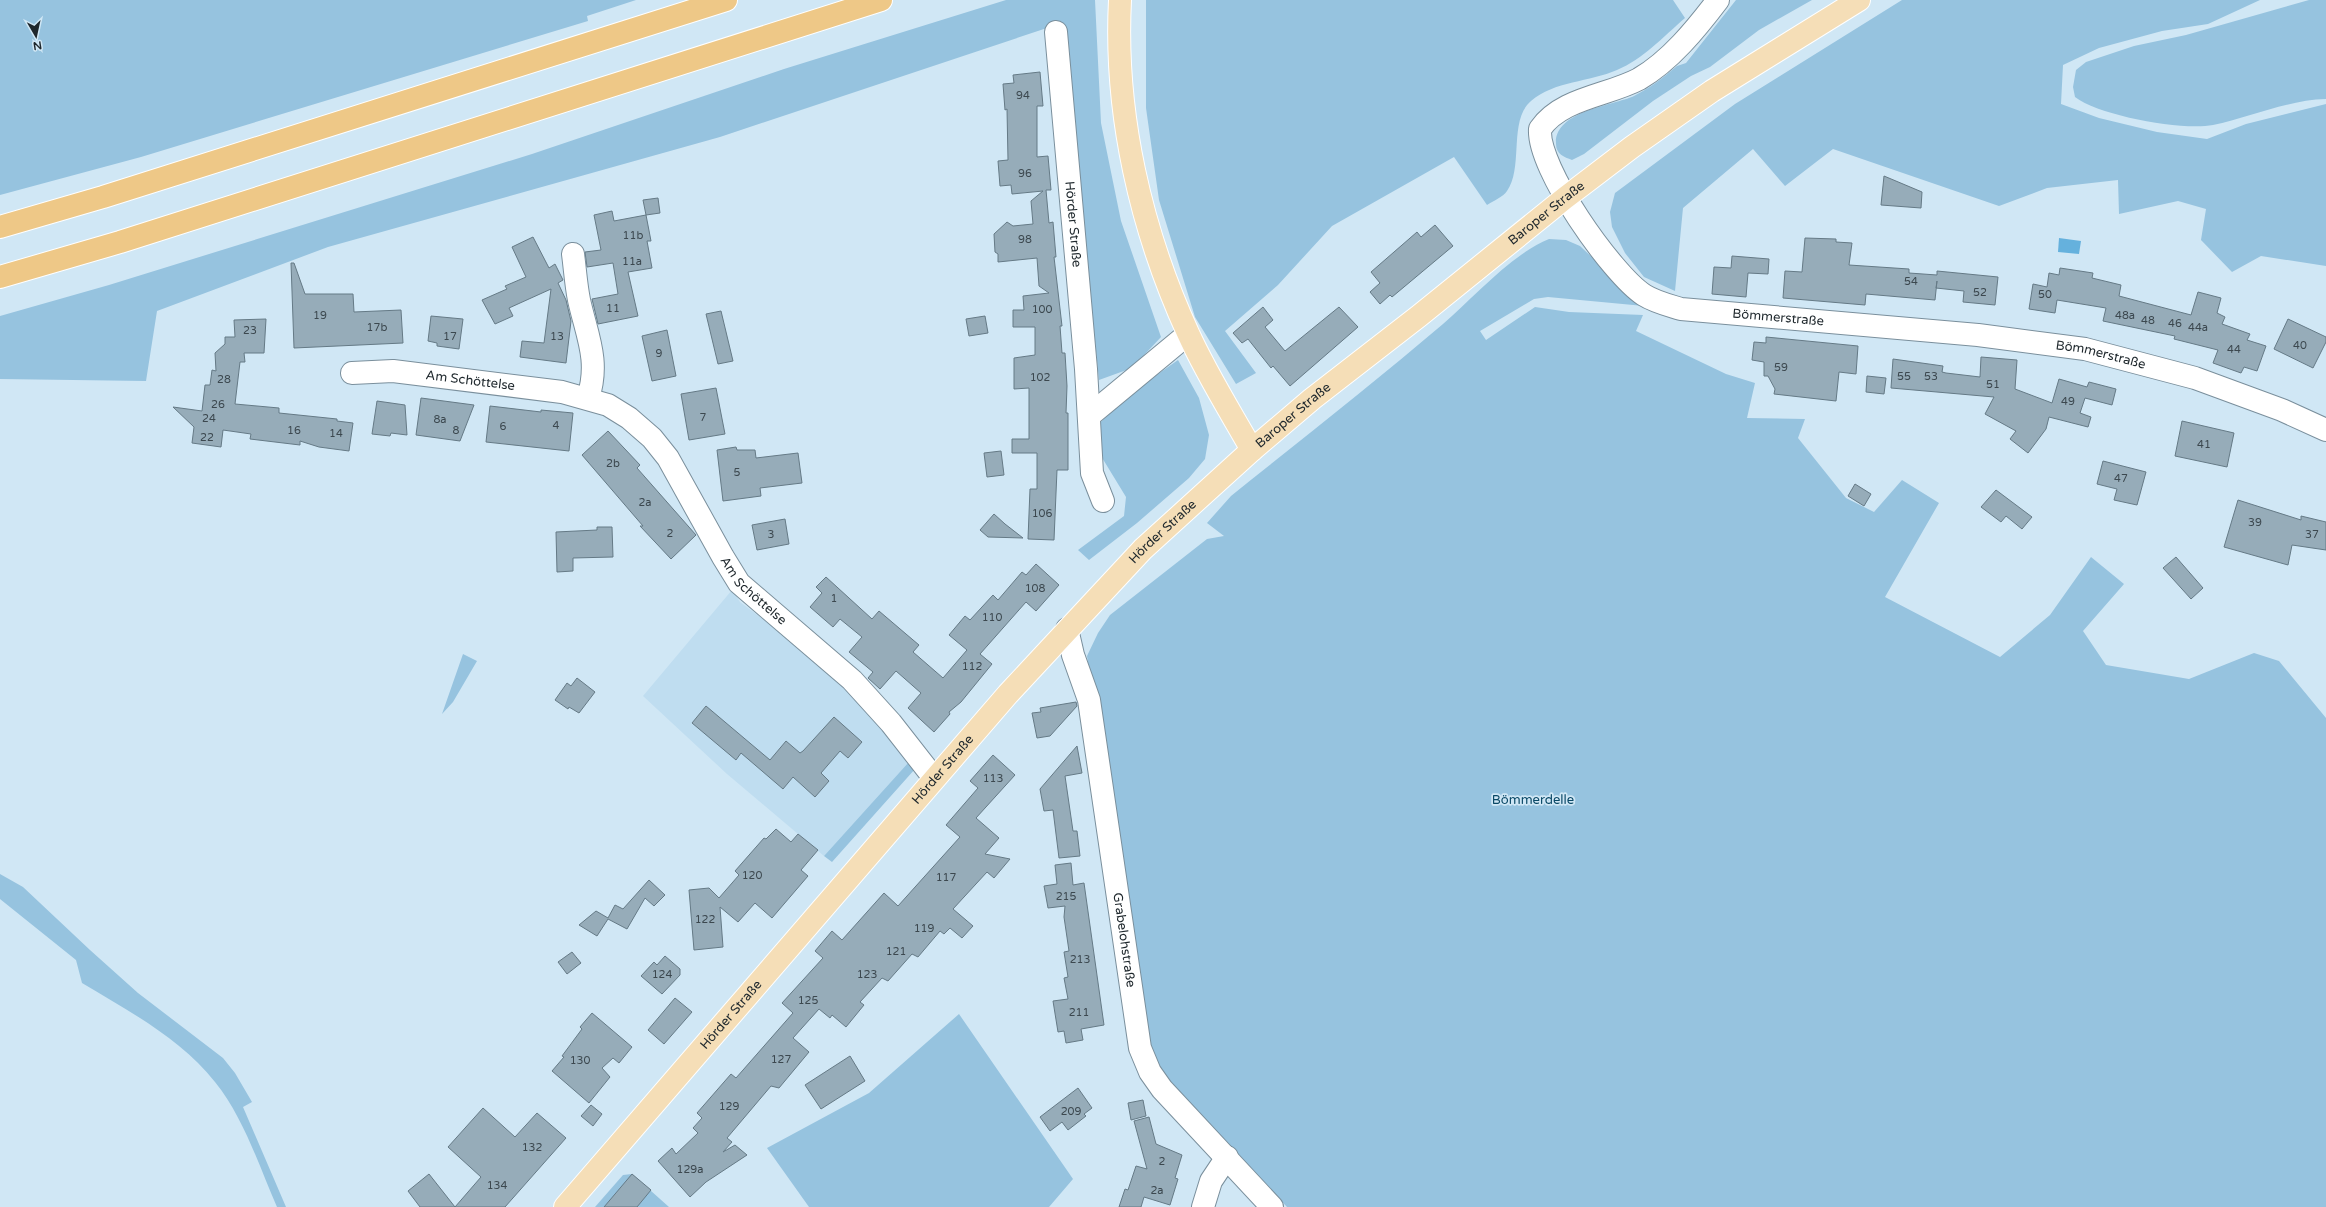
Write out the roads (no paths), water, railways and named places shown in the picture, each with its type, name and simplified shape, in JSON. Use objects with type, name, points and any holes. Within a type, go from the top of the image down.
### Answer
[{"type":"highway","points":[[0,227],[103,197],[726,0]]},
{"type":"highway","points":[[0,277],[135,237],[881,0]]},
{"type":"main road","points":[[1120,0],[1122,81],[1128,135],[1136,184],[1163,272],[1188,334],[1252,450]]},
{"type":"main road","name":"Baroper Straße","points":[[1252,450],[1565,198],[1632,147],[1712,91],[1859,0]]},
{"type":"main road","name":"Hörder Straße","points":[[565,1207],[934,778],[1067,629],[1143,549],[1252,450]]},
{"type":"street","name":"Bömmerstraße","points":[[1718,0],[1706,16],[1658,66],[1626,85],[1569,106],[1554,114],[1540,129],[1540,143],[1572,211],[1630,284],[1649,297],[1681,309],[1978,335],[2085,349],[2202,381],[2282,410],[2326,430]]},
{"type":"street","name":"Hörder Straße","points":[[1056,32],[1086,369],[1092,473],[1103,501]]},
{"type":"street","points":[[573,254],[579,300],[593,353],[592,383],[588,398]]},
{"type":"street","points":[[1089,416],[1188,334]]},
{"type":"street","name":"Am Schöttelse","points":[[352,373],[393,371],[562,392],[588,398],[608,405],[629,418],[652,438],[668,458],[739,583],[852,680],[891,723],[934,778]]},
{"type":"street","name":"Grabelohstraße","points":[[1067,629],[1073,655],[1088,700],[1140,1048],[1150,1072],[1162,1089],[1272,1207]]},
{"type":"street","points":[[1203,1207],[1211,1181],[1227,1158]]},
{"type":"park label","name":"Bömmerdelle","points":[[1533,800]]}]
